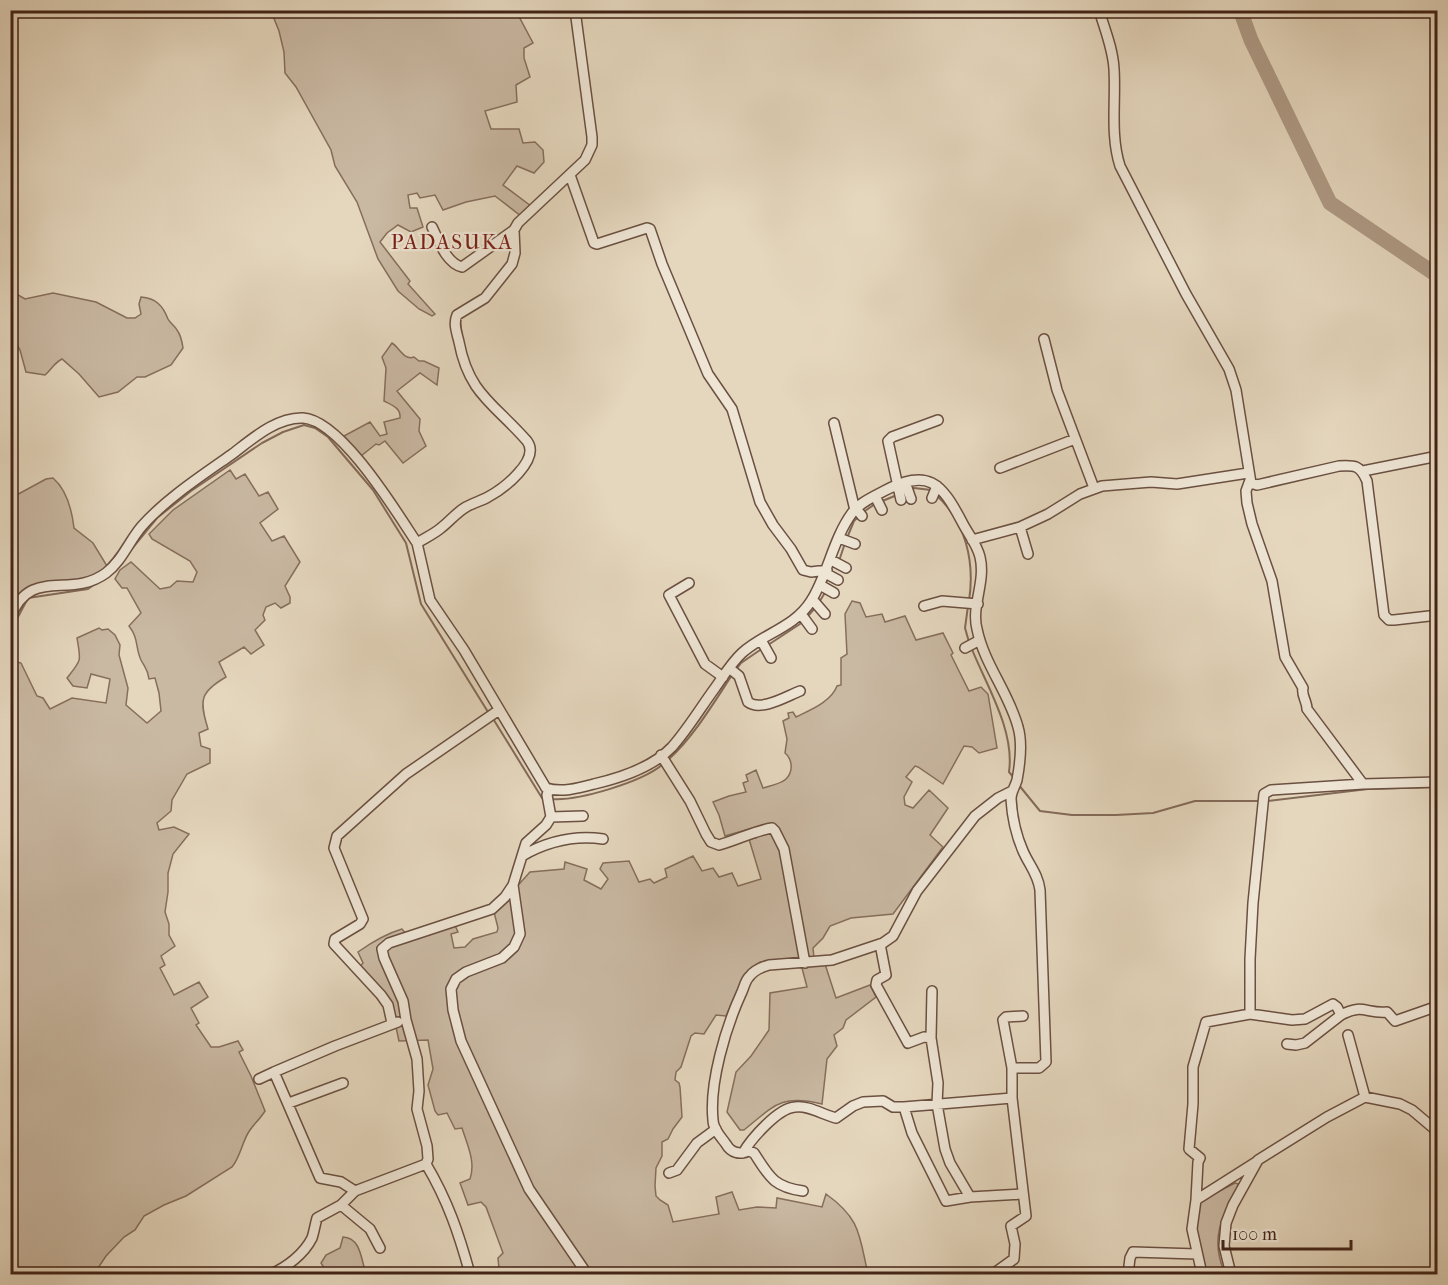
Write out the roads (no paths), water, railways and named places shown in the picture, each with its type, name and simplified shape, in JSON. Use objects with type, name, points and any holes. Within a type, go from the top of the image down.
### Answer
[{"type":"street","points":[[432,227],[445,254],[462,267],[514,230],[585,160],[592,145],[592,137],[574,10]]},
{"type":"street","points":[[1099,10],[1113,58],[1114,149],[1120,166],[1186,294],[1229,369],[1236,390],[1249,477],[1246,491],[1247,503],[1272,581],[1285,657],[1303,688],[1302,693],[1308,703],[1307,709],[1363,784]]},
{"type":"street","points":[[570,175],[594,243],[646,228],[650,229],[662,264],[708,374],[732,409],[760,502],[803,570],[831,576]]},
{"type":"street","points":[[417,543],[440,530],[466,507],[508,483],[531,453],[527,441],[488,403],[469,377],[462,359],[455,322],[457,315],[489,295],[512,264],[515,253],[514,230]]},
{"type":"street","points":[[1044,339],[1057,390],[1094,488]]},
{"type":"street","points":[[10,618],[18,601],[38,587],[86,584],[106,573],[143,526],[187,486],[281,421],[303,418],[314,421],[331,431],[387,497],[417,543],[430,600],[464,650],[548,792],[550,817],[546,825],[526,843],[513,885],[505,897],[492,909],[399,940],[382,949],[403,1001],[417,1059],[419,1091],[417,1109],[427,1146],[426,1164]]},
{"type":"street","points":[[904,493],[889,438],[938,420]]},
{"type":"street","points":[[834,423],[859,512]]},
{"type":"street","points":[[1000,468],[1076,439]]},
{"type":"street","points":[[1363,471],[1437,456]]},
{"type":"street","points":[[1249,477],[1254,485],[1257,485],[1353,465],[1363,471],[1367,481],[1384,615],[1389,620],[1437,615]]},
{"type":"street","points":[[972,540],[1020,527],[1094,488],[1151,482],[1177,484],[1249,477]]},
{"type":"street","points":[[548,792],[612,781],[640,768],[665,761],[671,748],[723,677],[734,672],[742,652],[767,649],[793,621],[807,622],[828,590],[831,576],[847,542],[844,525],[859,512],[904,493],[921,478],[950,510],[959,527],[972,540],[979,552],[982,567],[972,604],[975,620],[972,644],[1004,688],[1021,738],[1018,773],[1011,796],[1017,836],[1023,852],[1035,870],[1040,890],[1046,1062],[1039,1068],[1012,1068]]},
{"type":"street","points":[[1020,527],[1028,554]]},
{"type":"street","points":[[688,583],[669,595],[705,664],[723,677]]},
{"type":"street","points":[[924,606],[942,601],[972,604]]},
{"type":"street","points":[[734,672],[748,702],[754,706],[760,706],[800,691]]},
{"type":"street","points":[[392,1023],[388,1005],[381,995],[334,944],[335,939],[360,924],[363,919],[334,848],[334,842],[406,774],[498,711]]},
{"type":"street","points":[[665,761],[690,801],[706,834],[715,844],[740,840],[766,829],[772,828],[775,831],[784,849],[805,963]]},
{"type":"street","points":[[1250,1014],[1253,914],[1264,794],[1271,790],[1437,782]]},
{"type":"street","points":[[803,1191],[779,1185],[770,1179],[753,1153],[749,1151],[743,1154],[728,1148],[713,1121],[712,1104],[719,1065],[734,1010],[749,976],[759,968],[769,965],[832,960],[880,944],[893,936],[917,891],[975,816],[1014,789]]},
{"type":"street","points":[[550,817],[583,816]]},
{"type":"street","points":[[522,856],[542,846],[570,838],[603,839]]},
{"type":"street","points":[[513,885],[520,934],[514,947],[502,958],[466,972],[456,979],[452,989],[453,1010],[466,1051],[529,1189],[584,1273]]},
{"type":"street","points":[[880,944],[886,975],[877,980],[876,985],[908,1043],[924,1037],[931,1038]]},
{"type":"street","points":[[932,991],[931,1038],[938,1083],[937,1104],[945,1149],[950,1163],[970,1197]]},
{"type":"street","points":[[1202,1275],[1192,1229],[1200,1158],[1189,1149],[1193,1104],[1193,1067],[1206,1022],[1250,1014],[1293,1020],[1305,1019],[1333,1004],[1337,1006],[1341,1015]]},
{"type":"street","points":[[1287,1044],[1305,1043],[1341,1015],[1359,1008],[1373,1012],[1387,1012],[1395,1022],[1437,1006]]},
{"type":"street","points":[[993,1275],[1014,1258],[1015,1244],[1011,1229],[1013,1223],[1026,1216],[1012,1098],[1012,1068],[1003,1020],[1006,1017],[1023,1016]]},
{"type":"street","points":[[259,1079],[392,1023],[406,1020]]},
{"type":"street","points":[[1348,1035],[1365,1097]]},
{"type":"street","points":[[274,1072],[320,1178],[341,1182],[356,1191]]},
{"type":"street","points":[[288,1103],[343,1083]]},
{"type":"street","points":[[1196,1200],[1327,1117],[1365,1097],[1400,1104],[1412,1110],[1437,1132]]},
{"type":"street","points":[[743,1154],[748,1145],[780,1113],[794,1106],[810,1108],[836,1118],[863,1102],[883,1101],[892,1107],[904,1107],[1012,1098]]},
{"type":"street","points":[[904,1107],[912,1133],[946,1201],[1022,1194]]},
{"type":"street","points":[[669,1173],[677,1170],[697,1143],[716,1129]]},
{"type":"street","points":[[1231,1275],[1224,1246],[1226,1223],[1233,1205],[1258,1161]]},
{"type":"street","points":[[271,1275],[286,1267],[300,1252],[311,1238],[317,1218],[341,1205],[356,1191],[426,1164]]},
{"type":"street","points":[[426,1164],[451,1210],[470,1275]]},
{"type":"street","points":[[341,1205],[370,1229],[381,1248]]},
{"type":"street","points":[[1128,1275],[1133,1252],[1197,1254]]},
{"type":"waterway","points":[[1240,10],[1251,40],[1330,203],[1438,276]]},
{"type":"waterway","points":[[130,551],[157,518],[191,491],[262,443],[283,432],[304,425],[315,428],[328,437],[373,490],[406,543],[421,604],[488,712]]},
{"type":"waterway","points":[[911,489],[931,490]]},
{"type":"waterway","points":[[935,494],[954,517],[966,543],[971,572],[969,601]]},
{"type":"waterway","points":[[880,502],[897,495]]},
{"type":"waterway","points":[[862,513],[875,504]]},
{"type":"waterway","points":[[847,538],[858,517]]},
{"type":"waterway","points":[[839,561],[845,543]]},
{"type":"waterway","points":[[10,632],[28,598],[88,589],[98,582]]},
{"type":"waterway","points":[[818,604],[826,591]]},
{"type":"waterway","points":[[968,606],[965,628],[969,642]]},
{"type":"waterway","points":[[807,617],[815,608]]},
{"type":"waterway","points":[[768,645],[803,622]]},
{"type":"waterway","points":[[971,647],[1004,724],[1010,756],[1009,772],[1015,779]]},
{"type":"waterway","points":[[735,671],[741,663],[763,648]]},
{"type":"waterway","points":[[669,759],[695,730],[732,675]]},
{"type":"waterway","points":[[492,717],[542,798],[546,798]]},
{"type":"waterway","points":[[552,799],[593,794],[640,778],[662,765]]},
{"type":"waterway","points":[[1018,784],[1040,811],[1072,815],[1153,813],[1195,801],[1261,801]]},
{"type":"waterway","points":[[1267,801],[1368,789],[1438,787]]},
{"type":"district","name":"PADASUKA","points":[[452,242]]}]
